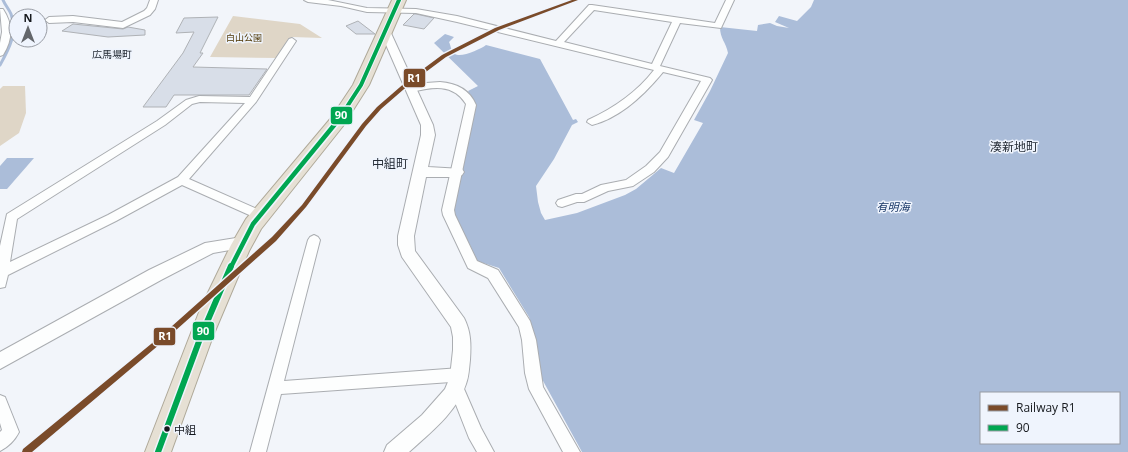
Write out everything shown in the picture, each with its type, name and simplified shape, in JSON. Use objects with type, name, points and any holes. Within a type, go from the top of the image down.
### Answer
[{"type":"highway","points":[[158,452],[224,279],[242,243],[260,215],[337,122],[361,85],[396,5]]},
{"type":"street","points":[[49,20],[73,18],[123,25],[147,13],[151,9],[154,0]]},
{"type":"street","points":[[308,0],[341,4],[367,10],[396,5],[707,80],[664,154],[650,169],[628,183],[604,188],[584,198],[576,198],[562,203]]},
{"type":"street","points":[[558,44],[592,7],[718,26],[730,0]]},
{"type":"street","points":[[0,11],[8,28],[7,38],[0,53]]},
{"type":"street","points":[[592,122],[613,112],[651,81],[658,68],[677,20]]},
{"type":"street","points":[[385,31],[427,125],[428,135],[406,236],[406,245],[408,253],[458,323],[462,332],[463,344],[458,381],[440,409],[394,452]]},
{"type":"street","points":[[1,278],[182,180],[253,100],[292,41]]},
{"type":"street","points":[[412,89],[431,85],[448,86],[462,92],[471,102],[449,215],[472,264],[492,274],[525,325],[529,334],[535,384],[572,452]]},
{"type":"street","points":[[1,278],[11,217],[161,123],[189,102],[199,99],[253,100]]},
{"type":"street","points":[[420,172],[457,172]]},
{"type":"street","points":[[182,180],[260,215]]},
{"type":"street","points":[[258,452],[314,240]]},
{"type":"street","points":[[0,361],[210,246],[242,243]]},
{"type":"street","points":[[274,388],[458,381]]},
{"type":"street","points":[[458,381],[475,433],[486,452]]},
{"type":"street","points":[[0,402],[11,432],[0,443]]},
{"type":"green space","name":"白山公園","points":[[233,16],[300,24],[322,38],[292,37],[278,58],[210,57]]},
{"type":"green space","points":[[3,86],[25,86],[26,113],[19,133],[0,146],[0,89]]},
{"type":"water","name":"有明海","points":[[814,0],[1128,0],[1128,452],[582,452],[542,379],[536,343],[529,317],[499,268],[477,261],[470,245],[450,212],[475,106],[468,91],[478,86],[434,43],[445,34],[454,37],[449,42],[453,52],[458,55],[480,49],[486,45],[540,59],[573,120],[576,119],[578,122],[572,125],[554,159],[536,186],[538,202],[545,220],[577,213],[625,195],[636,189],[661,168],[674,173],[703,123],[694,120],[728,53],[721,35],[720,27],[757,31],[758,25],[770,23],[789,28],[775,22],[779,16],[797,21],[811,7]]},
{"type":"water","points":[[7,158],[34,158],[7,189],[0,189],[0,166]]},
{"type":"building","points":[[414,14],[434,18],[424,29],[403,25]]},
{"type":"building","points":[[218,17],[200,53],[203,53],[193,67],[267,69],[249,95],[174,95],[166,107],[143,107],[183,53],[194,32],[176,33],[184,18]]},
{"type":"building","points":[[358,21],[375,34],[356,34],[346,26]]},
{"type":"building","points":[[73,24],[123,29],[128,27],[145,30],[145,35],[108,37],[62,31]]},
{"type":"waterway","points":[[0,65],[12,40],[14,27],[11,14],[3,0]]},
{"type":"rail line","name":"R1","points":[[26,452],[164,337],[274,239],[304,206],[364,125],[379,108],[409,82],[444,56],[497,29],[576,0]]},
{"type":"transit line","name":"90","points":[[158,452],[201,336],[238,251],[253,224],[337,122],[361,85],[399,0]]},
{"type":"place","name":"中組","points":[[167,429]]},
{"type":"district","name":"広馬場町","points":[[112,54]]},
{"type":"district","name":"湊新地町","points":[[1014,146]]},
{"type":"district","name":"中組町","points":[[390,163]]}]
